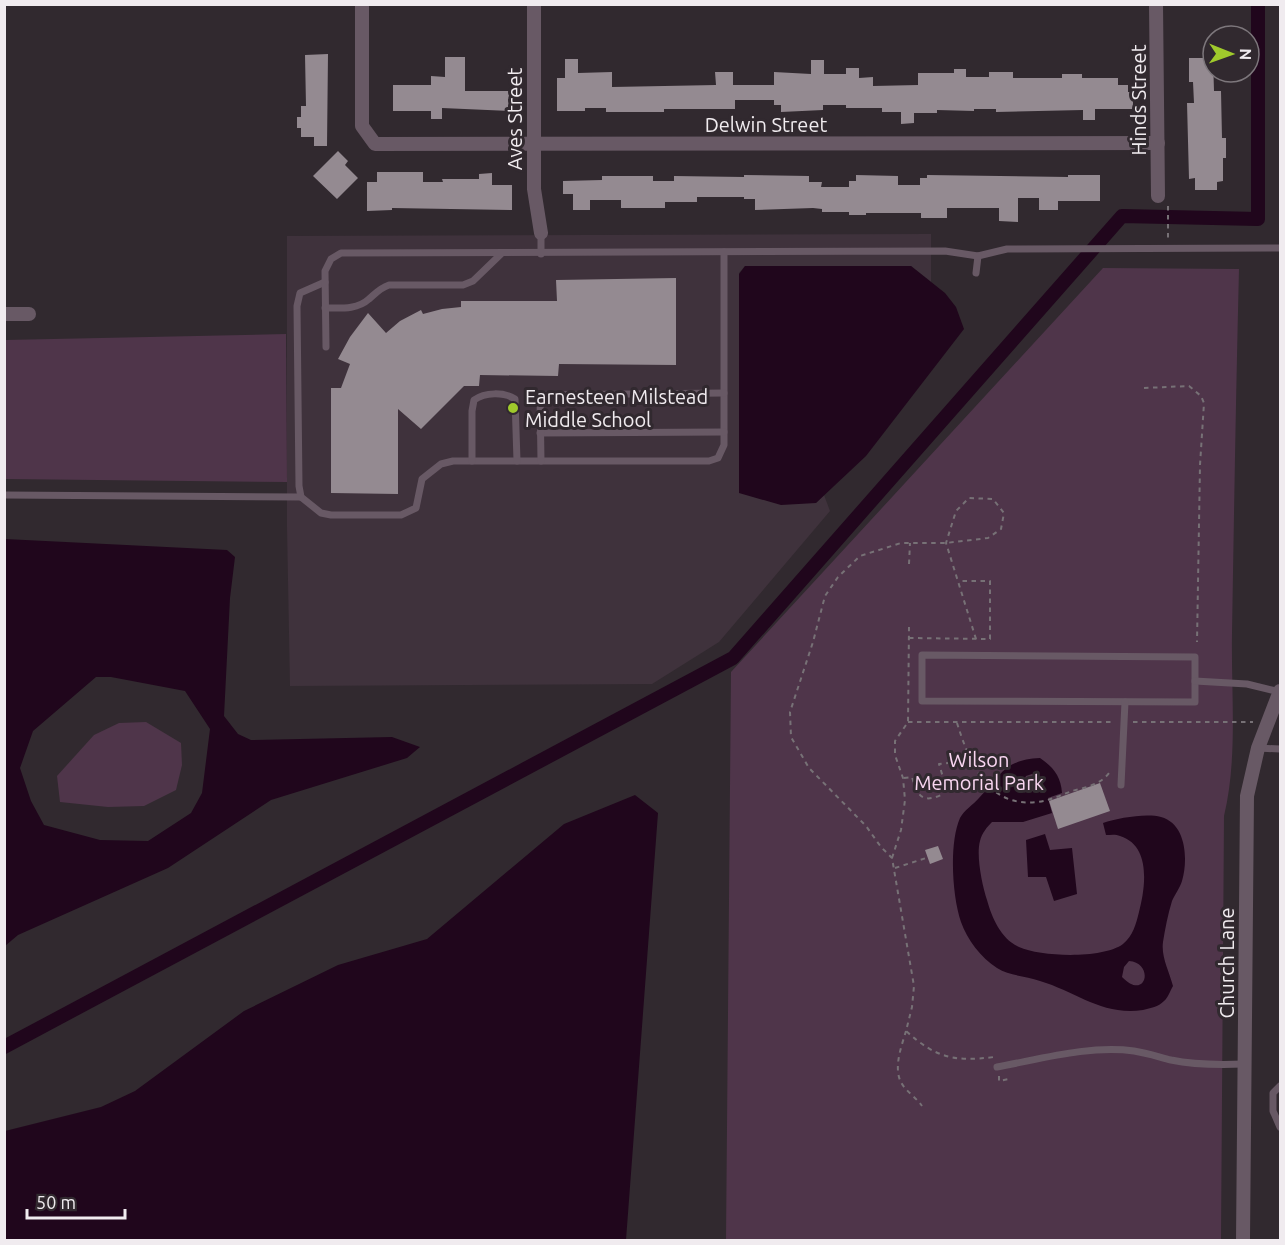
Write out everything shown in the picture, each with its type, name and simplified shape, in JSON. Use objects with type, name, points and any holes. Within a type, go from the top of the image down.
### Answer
[{"type":"street","name":"Delwin Street","points":[[362,4],[362,126],[375,144],[1158,143]]},
{"type":"street","name":"Aves Street","points":[[534,4],[534,189],[541,233]]},
{"type":"street","name":"Hinds Street","points":[[1156,4],[1158,196]]},
{"type":"street","points":[[4,314],[29,314]]},
{"type":"street","name":"Church Lane","points":[[1243,1240],[1247,796],[1258,748],[1280,692]]},
{"type":"lane","points":[[541,233],[541,254]]},
{"type":"lane","points":[[326,347],[325,270],[331,259],[341,253],[945,251],[978,256],[1007,249],[1281,248]]},
{"type":"lane","points":[[4,495],[301,497],[321,513],[331,515],[401,514],[416,508],[422,479],[441,464],[472,461],[709,461],[718,458],[722,453],[724,432],[724,252]]},
{"type":"lane","points":[[325,308],[348,308],[361,305],[380,288],[389,285],[463,285],[482,274],[501,254]]},
{"type":"lane","points":[[976,273],[978,256]]},
{"type":"lane","points":[[301,497],[297,306],[300,293],[325,282]]},
{"type":"lane","points":[[541,461],[540,395],[724,393]]},
{"type":"lane","points":[[472,461],[472,411],[474,400],[482,394],[509,395],[515,399],[517,461]]},
{"type":"lane","points":[[540,433],[724,432]]},
{"type":"lane","points":[[922,655],[1195,657],[1195,702],[1125,702],[922,700],[922,655]]},
{"type":"lane","points":[[1195,681],[1247,684],[1280,692]]},
{"type":"lane","points":[[1121,784],[1125,702]]},
{"type":"lane","points":[[1258,748],[1281,749]]},
{"type":"lane","points":[[997,1068],[1067,1054],[1101,1051],[1134,1051],[1206,1065],[1244,1064]]},
{"type":"lane","points":[[1281,1086],[1273,1093],[1273,1111],[1281,1127]]},
{"type":"path","points":[[1168,207],[1168,229]]},
{"type":"path","points":[[1144,388],[1189,386],[1201,396],[1204,403],[1200,465],[1197,642]]},
{"type":"path","points":[[892,858],[866,826],[809,768],[791,736],[790,712],[825,596],[838,578],[860,556],[901,543],[946,543],[988,538],[1001,529],[1004,513],[993,499],[969,498],[956,511],[946,543],[976,639]]},
{"type":"path","points":[[909,564],[910,543]]},
{"type":"path","points":[[909,638],[990,639],[990,581],[958,581]]},
{"type":"path","points":[[909,627],[908,722],[895,741],[895,755],[903,778],[906,800],[901,830],[892,858],[914,986],[912,1007],[900,1050],[898,1075],[904,1088],[922,1106]]},
{"type":"path","points":[[908,722],[1267,722]]},
{"type":"path","points":[[957,722],[967,753],[988,786],[1011,799],[1025,802],[1050,799],[1101,782],[1110,773],[1116,760],[1122,759]]},
{"type":"path","points":[[903,778],[912,777],[916,792],[921,797],[935,798],[941,795],[945,784],[939,764],[948,763]]},
{"type":"path","points":[[893,868],[926,858]]},
{"type":"path","points":[[906,1031],[923,1047],[937,1054],[973,1059],[995,1056],[999,1081],[1009,1079]]},
{"type":"shaded area","name":"Earnesteen Milstead Middle School","points":[[931,234],[931,282],[911,266],[745,266],[739,273],[816,503],[824,495],[830,511],[719,642],[652,684],[290,686],[287,527],[287,236]]},
{"type":"shaded area","points":[[745,266],[911,266],[945,293],[956,307],[964,329],[866,456],[816,503],[781,505],[739,493],[739,274]]},
{"type":"shaded area","points":[[5,539],[227,550],[235,557],[230,598],[224,716],[238,734],[251,740],[392,737],[420,747],[407,758],[271,800],[168,868],[18,935],[5,946]],"holes":[[[96,677],[111,677],[185,691],[210,729],[202,793],[191,813],[148,841],[100,840],[44,825],[31,801],[20,768],[33,731]]]},
{"type":"shaded area","points":[[1040,758],[1056,772],[1062,793],[1048,798],[1052,813],[1023,822],[992,822],[983,833],[979,847],[980,870],[985,894],[995,921],[1007,939],[1019,947],[1042,953],[1087,954],[1114,949],[1123,944],[1132,934],[1137,921],[1143,892],[1144,869],[1142,858],[1130,841],[1120,836],[1106,835],[1103,823],[1140,816],[1161,817],[1170,821],[1181,835],[1185,864],[1182,881],[1172,901],[1163,942],[1164,959],[1173,986],[1167,998],[1159,1005],[1143,1010],[1115,1010],[1040,981],[1007,973],[985,959],[967,935],[958,911],[953,870],[954,841],[960,818],[1004,770],[1028,759]],"holes":[[[1039,775],[1042,783],[1041,792],[1026,790],[1022,785],[1026,776]],[[1129,961],[1137,963],[1142,968],[1145,974],[1142,983],[1130,984],[1122,977],[1124,967]]]},
{"type":"shaded area","points":[[635,795],[658,813],[626,1240],[5,1240],[5,1131],[101,1107],[135,1091],[244,1011],[338,965],[427,939],[564,824]]},
{"type":"shaded area","points":[[1045,834],[1050,850],[1072,848],[1077,894],[1054,901],[1046,877],[1028,877],[1026,840]]},
{"type":"green space","name":"Wilson Memorial Park","points":[[1103,268],[1239,269],[1232,634],[1233,726],[1231,772],[1224,816],[1221,1240],[726,1240],[731,672]]},
{"type":"green space","points":[[286,334],[287,482],[5,479],[5,340]]},
{"type":"green space","points":[[146,722],[181,743],[182,765],[176,790],[144,806],[108,807],[60,802],[57,776],[94,735],[119,723]]},
{"type":"building","points":[[328,54],[327,146],[314,146],[314,137],[301,137],[301,128],[297,128],[297,117],[301,117],[301,106],[306,106],[305,55]]},
{"type":"building","points":[[445,57],[465,57],[465,91],[510,91],[510,111],[442,108],[442,119],[431,119],[431,111],[393,111],[393,85],[431,85],[431,76],[445,77]]},
{"type":"building","points":[[1189,58],[1201,58],[1201,84],[1214,84],[1214,91],[1221,91],[1222,138],[1226,138],[1226,158],[1223,158],[1223,181],[1217,182],[1217,190],[1195,190],[1195,178],[1189,179],[1187,103],[1194,103],[1193,82],[1189,82]]},
{"type":"building","points":[[565,59],[578,59],[578,73],[612,72],[612,87],[716,85],[715,72],[733,72],[733,85],[774,85],[774,72],[811,74],[811,60],[824,60],[824,74],[846,74],[846,68],[859,68],[859,78],[873,77],[873,86],[918,85],[918,73],[954,73],[954,69],[966,69],[966,77],[989,77],[989,72],[1013,72],[1013,78],[1062,78],[1062,74],[1082,74],[1082,78],[1118,78],[1118,85],[1128,85],[1128,92],[1133,92],[1133,109],[1095,109],[1095,120],[1083,120],[1083,110],[996,112],[996,109],[937,110],[937,113],[914,113],[914,123],[901,124],[901,112],[882,112],[882,108],[846,108],[846,105],[823,105],[823,110],[781,112],[781,105],[774,105],[774,100],[735,100],[735,109],[606,112],[606,108],[585,108],[585,111],[557,111],[557,78],[565,78]]},
{"type":"building","points":[[338,151],[348,161],[345,165],[358,178],[337,199],[313,176]]},
{"type":"building","points":[[377,172],[423,172],[423,182],[443,182],[442,179],[479,179],[479,174],[492,173],[492,185],[512,185],[512,210],[392,208],[392,210],[367,211],[367,182],[377,182]]},
{"type":"building","points":[[744,175],[809,176],[809,182],[822,182],[821,187],[849,187],[849,181],[856,181],[856,175],[898,176],[898,185],[920,185],[920,178],[927,178],[927,175],[1068,177],[1068,175],[1100,175],[1100,201],[1058,201],[1058,210],[1039,210],[1039,198],[1018,198],[1018,222],[999,221],[999,208],[947,208],[947,218],[921,218],[921,213],[849,215],[849,212],[822,212],[822,209],[813,208],[755,210],[755,199],[744,199],[744,197],[697,197],[697,202],[665,202],[665,208],[621,208],[621,200],[590,200],[590,210],[573,210],[573,194],[563,194],[563,181],[602,180],[602,176],[653,176],[653,181],[674,181],[674,176],[744,177]]},
{"type":"building","points":[[676,278],[676,365],[559,364],[558,376],[480,375],[479,386],[464,386],[421,429],[398,409],[398,494],[331,493],[331,388],[341,388],[350,364],[338,359],[350,337],[368,313],[386,333],[400,321],[421,310],[423,314],[461,307],[461,301],[557,301],[556,280]]},
{"type":"building","points":[[1100,783],[1110,811],[1058,829],[1049,801]]},
{"type":"building","points":[[938,846],[943,859],[930,864],[925,850]]},
{"type":"waterway","points":[[4,1047],[733,658],[1122,216],[1258,219],[1258,4]]},
{"type":"place","name":"Earnesteen Milstead Middle School","points":[[513,408]]}]
